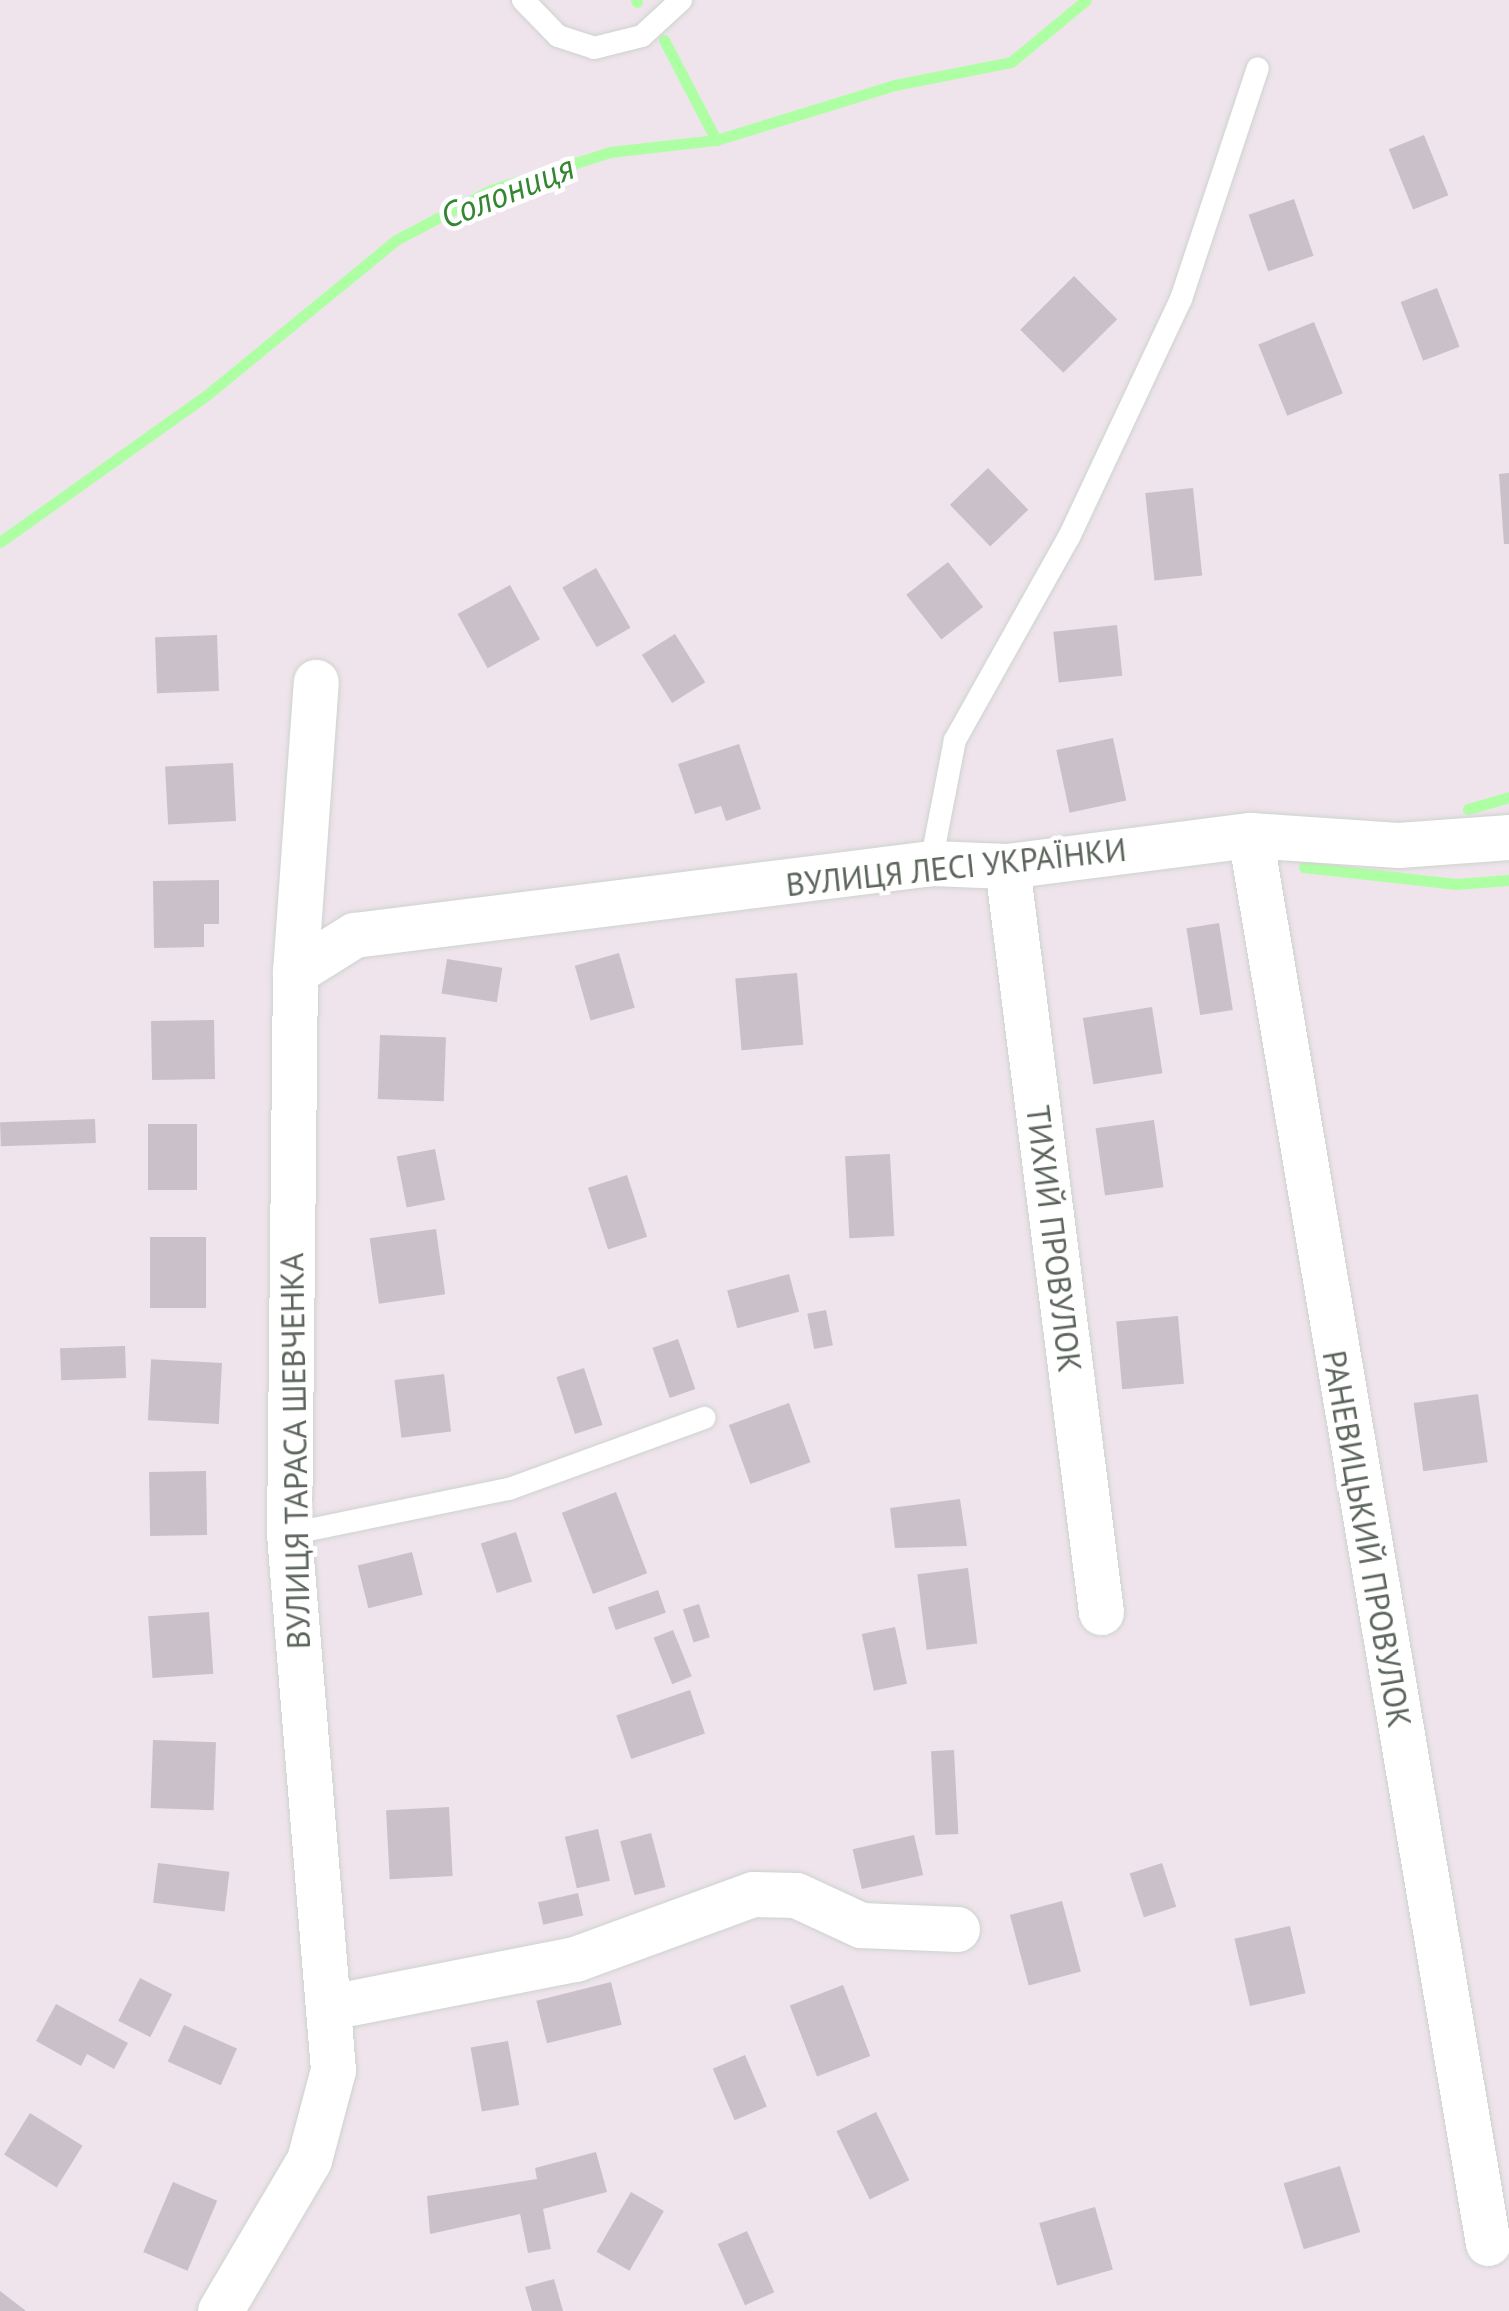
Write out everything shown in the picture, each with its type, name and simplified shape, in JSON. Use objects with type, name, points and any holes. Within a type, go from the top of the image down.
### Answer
[{"type":"street","name":"ВУЛИЦЯ ТАРАСА ШЕВЧЕНКА","points":[[220,2311],[309,2160],[330,2092],[330,2008],[308,1844],[290,1534],[295,972],[316,682]]},
{"type":"street","name":"ВУЛИЦЯ ЛЕСІ УКРАЇНКИ","points":[[295,972],[354,935],[931,863],[1007,866],[1250,835],[1398,845],[1509,837]]},
{"type":"street","name":"РАНЕВИЦЬКИЙ ПРОВУЛОК","points":[[1250,835],[1488,2243]]},
{"type":"street","name":"ТИХИЙ ПРОВУЛОК","points":[[1007,866],[1101,1612]]},
{"type":"street","points":[[330,2008],[575,1959],[753,1894],[796,1895],[860,1925],[957,1929]]},
{"type":"lane","points":[[523,0],[558,36],[594,48],[642,36],[680,0]]},
{"type":"lane","points":[[931,863],[956,740],[1068,537],[1181,299],[1258,68]]},
{"type":"lane","points":[[290,1534],[509,1490],[704,1418]]},
{"type":"building","points":[[1424,135],[1448,195],[1413,210],[1389,149]]},
{"type":"building","points":[[1294,199],[1314,256],[1268,271],[1249,215]]},
{"type":"building","points":[[1074,276],[1117,319],[1063,373],[1020,330]]},
{"type":"building","points":[[1437,288],[1460,347],[1423,361],[1401,302]]},
{"type":"building","points":[[1314,322],[1343,393],[1287,416],[1258,344]]},
{"type":"building","points":[[988,468],[1028,510],[990,547],[950,505]]},
{"type":"building","points":[[1509,473],[1509,544],[1504,544],[1499,474]]},
{"type":"building","points":[[1193,488],[1202,576],[1154,581],[1145,493]]},
{"type":"building","points":[[948,562],[983,607],[941,640],[906,595]]},
{"type":"building","points":[[596,568],[630,628],[597,647],[562,588]]},
{"type":"building","points":[[510,585],[540,639],[488,668],[458,614]]},
{"type":"building","points":[[1117,625],[1122,676],[1059,682],[1053,632]]},
{"type":"building","points":[[675,634],[705,682],[672,703],[642,655]]},
{"type":"building","points":[[217,635],[219,691],[157,693],[155,637]]},
{"type":"building","points":[[1113,738],[1126,801],[1070,813],[1056,750]]},
{"type":"building","points":[[739,744],[761,809],[726,821],[721,806],[695,814],[678,764]]},
{"type":"building","points":[[233,763],[236,821],[168,824],[165,767]]},
{"type":"building","points":[[219,880],[219,924],[204,924],[204,947],[154,948],[153,881]]},
{"type":"building","points":[[1219,923],[1233,1010],[1200,1015],[1186,928]]},
{"type":"building","points":[[619,953],[635,1008],[590,1020],[575,966]]},
{"type":"building","points":[[447,959],[502,968],[497,1002],[442,994]]},
{"type":"building","points":[[797,973],[803,1045],[742,1050],[735,978]]},
{"type":"building","points":[[1152,1007],[1162,1073],[1093,1084],[1083,1018]]},
{"type":"building","points":[[214,1020],[215,1079],[152,1080],[151,1021]]},
{"type":"building","points":[[380,1035],[446,1037],[444,1101],[378,1099]]},
{"type":"building","points":[[95,1119],[96,1143],[1,1146],[0,1122]]},
{"type":"building","points":[[1154,1120],[1163,1187],[1105,1196],[1096,1128]]},
{"type":"building","points":[[148,1124],[197,1124],[197,1190],[148,1190]]},
{"type":"building","points":[[435,1149],[445,1200],[407,1207],[397,1156]]},
{"type":"building","points":[[890,1154],[894,1236],[849,1238],[845,1156]]},
{"type":"building","points":[[627,1175],[647,1237],[608,1249],[588,1188]]},
{"type":"building","points":[[436,1229],[445,1294],[379,1304],[370,1238]]},
{"type":"building","points":[[150,1237],[206,1237],[206,1308],[150,1308]]},
{"type":"building","points":[[789,1274],[799,1312],[737,1328],[727,1291]]},
{"type":"building","points":[[826,1310],[833,1345],[814,1349],[807,1314]]},
{"type":"building","points":[[1178,1316],[1184,1384],[1122,1389],[1116,1321]]},
{"type":"building","points":[[678,1339],[695,1389],[670,1398],[652,1348]]},
{"type":"building","points":[[125,1346],[126,1378],[61,1380],[60,1348]]},
{"type":"building","points":[[151,1359],[222,1363],[219,1424],[148,1420]]},
{"type":"building","points":[[584,1368],[603,1425],[575,1434],[556,1377]]},
{"type":"building","points":[[444,1374],[451,1432],[401,1438],[394,1380]]},
{"type":"building","points":[[1478,1394],[1488,1462],[1423,1471],[1414,1403]]},
{"type":"building","points":[[789,1403],[811,1462],[750,1484],[729,1425]]},
{"type":"building","points":[[206,1471],[207,1535],[150,1536],[149,1472]]},
{"type":"building","points":[[616,1492],[647,1573],[593,1594],[562,1513]]},
{"type":"building","points":[[960,1499],[967,1546],[895,1548],[890,1508]]},
{"type":"building","points":[[516,1532],[532,1581],[497,1593],[481,1543]]},
{"type":"building","points":[[412,1552],[423,1595],[368,1608],[358,1566]]},
{"type":"building","points":[[968,1568],[977,1643],[927,1650],[917,1574]]},
{"type":"building","points":[[658,1590],[666,1613],[616,1630],[608,1607]]},
{"type":"building","points":[[699,1604],[710,1637],[694,1643],[683,1609]]},
{"type":"building","points":[[209,1612],[213,1674],[152,1678],[148,1616]]},
{"type":"building","points":[[895,1627],[907,1684],[874,1691],[862,1634]]},
{"type":"building","points":[[673,1630],[692,1676],[672,1684],[654,1638]]},
{"type":"building","points":[[690,1690],[705,1733],[631,1759],[616,1715]]},
{"type":"building","points":[[153,1740],[216,1742],[214,1810],[151,1808]]},
{"type":"building","points":[[954,1750],[958,1834],[935,1835],[931,1751]]},
{"type":"building","points":[[449,1807],[453,1876],[390,1879],[386,1810]]},
{"type":"building","points":[[598,1829],[610,1881],[577,1888],[565,1837]]},
{"type":"building","points":[[651,1833],[665,1887],[635,1895],[620,1841]]},
{"type":"building","points":[[914,1835],[923,1875],[862,1889],[853,1849]]},
{"type":"building","points":[[158,1863],[229,1872],[225,1911],[153,1903]]},
{"type":"building","points":[[1162,1863],[1176,1907],[1144,1917],[1130,1874]]},
{"type":"building","points":[[578,1893],[583,1915],[543,1925],[538,1902]]},
{"type":"building","points":[[1062,1901],[1081,1972],[1029,1985],[1010,1915]]},
{"type":"building","points":[[1290,1926],[1306,1993],[1250,2006],[1234,1939]]},
{"type":"building","points":[[140,1978],[172,1994],[150,2037],[118,2021]]},
{"type":"building","points":[[611,1982],[622,2025],[547,2043],[536,2001]]},
{"type":"building","points":[[843,1985],[870,2056],[817,2076],[790,2005]]},
{"type":"building","points":[[56,2004],[128,2043],[114,2069],[87,2054],[81,2066],[36,2041]]},
{"type":"building","points":[[184,2025],[237,2049],[221,2085],[168,2062]]},
{"type":"building","points":[[508,2041],[519,2105],[482,2112],[471,2048]]},
{"type":"building","points":[[745,2055],[767,2107],[735,2120],[713,2069]]},
{"type":"building","points":[[876,2112],[909,2180],[870,2200],[836,2131]]},
{"type":"building","points":[[30,2113],[83,2146],[57,2187],[4,2155]]},
{"type":"building","points":[[596,2152],[607,2192],[543,2209],[551,2249],[528,2253],[520,2214],[430,2234],[427,2196],[537,2179],[535,2168]]},
{"type":"building","points":[[1340,2166],[1360,2232],[1304,2249],[1284,2183]]},
{"type":"building","points":[[173,2182],[217,2201],[187,2271],[143,2252]]},
{"type":"building","points":[[631,2192],[664,2211],[629,2271],[596,2252]]},
{"type":"building","points":[[1095,2207],[1113,2269],[1057,2285],[1039,2223]]},
{"type":"building","points":[[747,2231],[774,2292],[745,2305],[718,2244]]},
{"type":"building","points":[[554,2279],[563,2311],[532,2311],[525,2287]]},
{"type":"building","points":[[0,2291],[26,2311],[0,2311]]},
{"type":"waterway","name":"Солониця","points":[[0,542],[208,394],[396,240],[491,190],[610,152],[716,140],[895,85],[1011,62],[1086,0]]},
{"type":"waterway","points":[[664,40],[716,140]]},
{"type":"waterway","points":[[1468,809],[1509,797]]},
{"type":"waterway","points":[[1304,867],[1456,884],[1509,880]]}]
